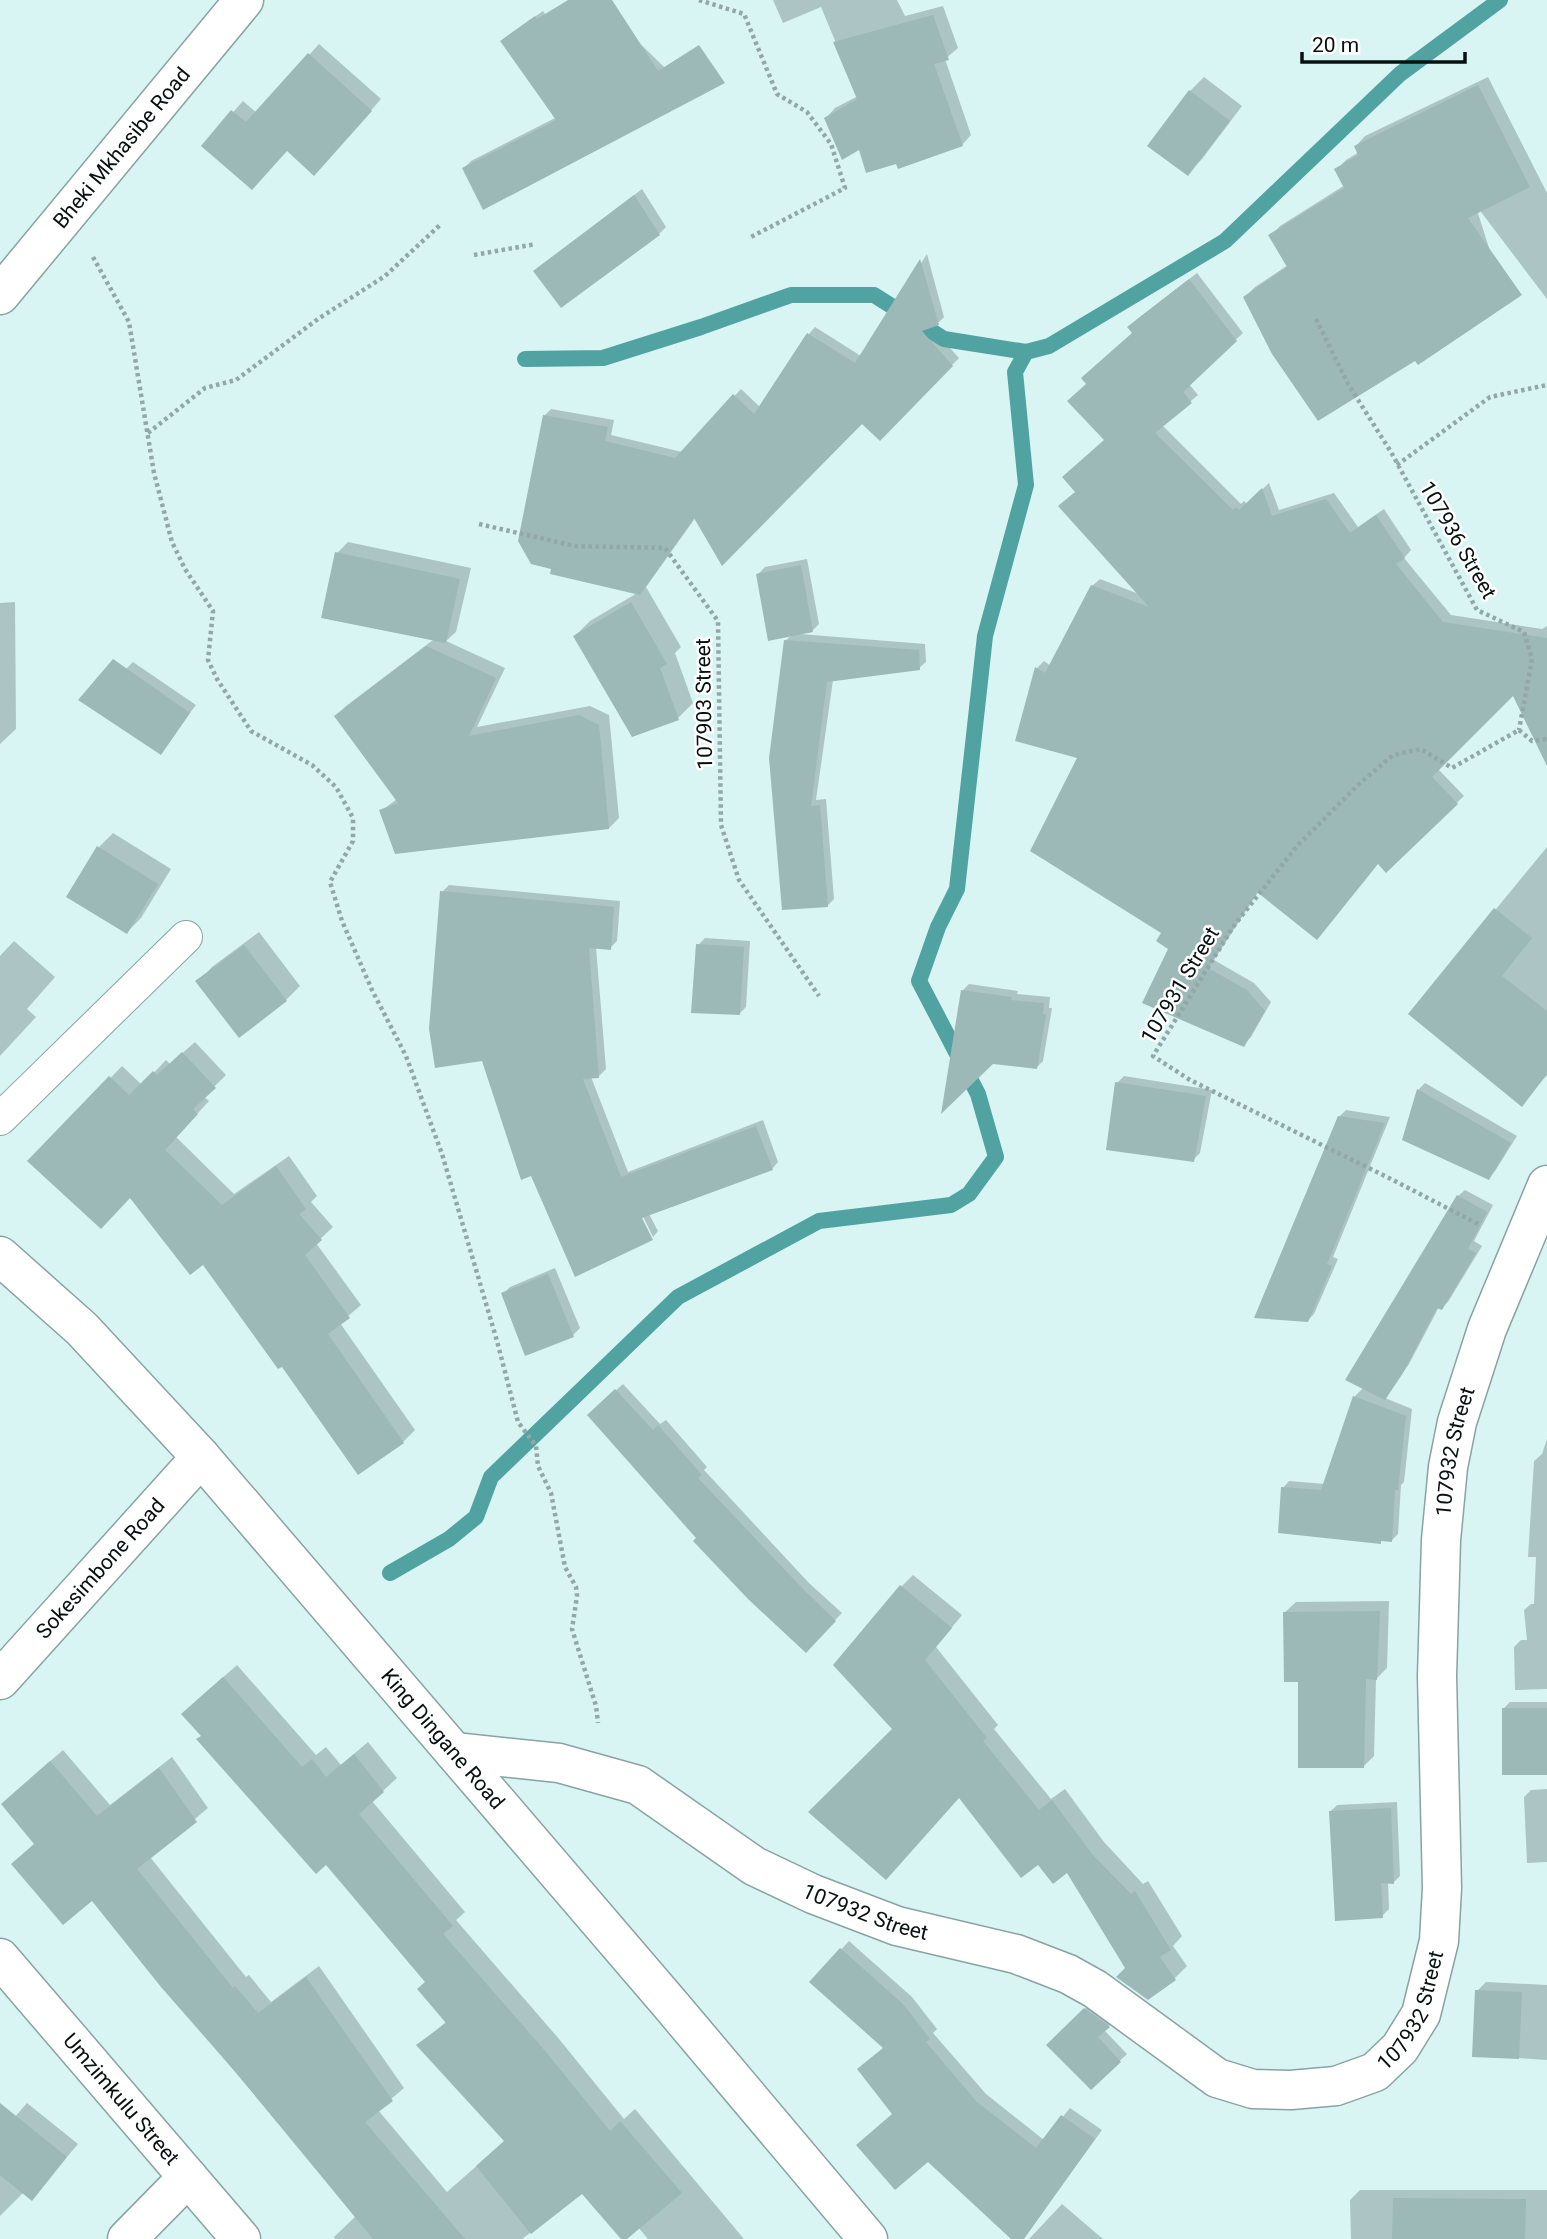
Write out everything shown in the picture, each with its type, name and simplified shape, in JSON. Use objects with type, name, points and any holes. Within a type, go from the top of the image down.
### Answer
[{"type":"street","name":"Bheki Mkhasibe Road","points":[[0,295],[244,0]]},
{"type":"street","name":"107932 Street","points":[[454,1752],[559,1763],[638,1785],[754,1866],[814,1894],[897,1926],[1016,1954],[1068,1974],[1095,1989],[1217,2078],[1253,2089],[1291,2090],[1336,2086],[1376,2072],[1401,2048],[1421,2014],[1439,1941],[1442,1888],[1437,1676],[1441,1540],[1448,1467],[1457,1422],[1472,1371],[1520,1246],[1547,1185]]},
{"type":"street","name":"King Dingane Road","points":[[0,1256],[82,1329],[201,1457],[868,2239]]},
{"type":"street","name":"Sokesimbone Road","points":[[0,1680],[201,1457]]},
{"type":"street","name":"Umzimkulu Street","points":[[0,1958],[241,2239]]},
{"type":"street","points":[[127,2239],[188,2177]]},
{"type":"lane","points":[[0,1119],[186,937]]},
{"type":"path","points":[[699,0],[744,15],[777,94],[807,113],[831,144],[845,188],[751,237]]},
{"type":"path","points":[[147,433],[205,388],[236,380],[318,319],[385,276],[440,225]]},
{"type":"path","points":[[57,226],[97,260],[129,322],[154,473],[172,542],[184,569],[213,611],[208,660],[216,679],[251,730],[312,765],[336,787],[353,818],[352,841],[330,882],[342,921],[372,990],[406,1056],[442,1154],[518,1422],[536,1446],[538,1466],[551,1493],[565,1567],[576,1587],[572,1629],[596,1706],[598,1728],[638,1785]]},
{"type":"path","points":[[474,255],[536,244]]},
{"type":"path","name":"107936 Street","points":[[1316,319],[1348,384],[1391,452],[1477,610],[1524,632],[1532,659],[1519,730]]},
{"type":"path","name":"107936 Street","points":[[1397,465],[1490,397],[1547,385]]},
{"type":"path","name":"107903 Street","points":[[479,524],[575,546],[665,548],[718,621],[722,825],[738,880],[819,996]]},
{"type":"path","points":[[1519,730],[1532,741],[1547,739]]},
{"type":"path","name":"107931 Street","points":[[1519,730],[1452,768],[1421,749],[1393,755],[1359,784],[1297,846],[1233,927],[1153,1056],[1190,1080],[1520,1246]]},
{"type":"building","points":[[569,0],[612,0],[658,71],[699,45],[725,83],[483,210],[462,168],[556,120],[500,41],[535,16],[537,19]]},
{"type":"building","points":[[933,15],[949,60],[934,64],[963,146],[898,169],[896,164],[866,173],[859,150],[842,160],[824,118],[857,99],[833,42]]},
{"type":"building","points":[[308,53],[372,111],[314,176],[287,151],[252,190],[201,146],[231,110],[246,122]]},
{"type":"building","points":[[1478,85],[1530,187],[1468,218],[1522,295],[1418,365],[1415,361],[1318,421],[1272,354],[1243,297],[1287,267],[1268,235],[1344,188],[1334,169],[1358,155],[1354,146]]},
{"type":"building","points":[[1189,90],[1230,121],[1188,176],[1147,146]]},
{"type":"building","points":[[634,195],[660,235],[561,308],[533,271]]},
{"type":"building","points":[[920,259],[939,325],[922,331],[953,366],[880,441],[862,424],[722,566],[694,518],[640,595],[550,574],[551,569],[531,564],[518,541],[543,415],[608,427],[605,441],[675,458],[733,394],[754,414],[807,333],[855,363]]},
{"type":"building","points":[[1189,279],[1237,341],[1183,392],[1192,403],[1155,433],[1233,510],[1236,507],[1239,510],[1262,488],[1272,516],[1326,499],[1350,533],[1376,515],[1405,558],[1396,564],[1443,622],[1547,638],[1547,766],[1513,696],[1432,777],[1458,804],[1386,873],[1378,864],[1317,940],[1257,892],[1208,968],[1247,990],[1265,1011],[1244,1047],[1142,1003],[1168,949],[1156,941],[1161,933],[1030,851],[1077,758],[1015,741],[1035,667],[1045,673],[1091,585],[1149,607],[1058,506],[1075,492],[1062,477],[1104,440],[1067,401],[1086,384],[1081,378],[1132,333],[1127,327]]},
{"type":"building","points":[[335,552],[460,579],[446,643],[321,618]]},
{"type":"building","points":[[801,565],[813,632],[768,641],[756,574]]},
{"type":"building","points":[[631,602],[667,664],[660,668],[679,720],[632,737],[573,636]]},
{"type":"building","points":[[784,640],[919,650],[920,670],[827,682],[811,806],[820,805],[828,907],[782,910],[769,758]]},
{"type":"building","points":[[426,646],[496,678],[469,736],[579,715],[599,725],[609,829],[395,854],[379,810],[398,803],[334,716]]},
{"type":"building","points":[[113,659],[190,713],[161,755],[78,700]]},
{"type":"building","points":[[97,846],[158,884],[127,934],[66,897]]},
{"type":"building","points":[[440,891],[614,907],[611,950],[589,948],[599,1078],[583,1079],[621,1177],[756,1126],[773,1170],[642,1218],[653,1240],[575,1277],[531,1176],[521,1180],[482,1061],[435,1068],[429,1029]]},
{"type":"building","points":[[1494,908],[1532,938],[1502,976],[1547,1011],[1547,1074],[1522,1107],[1408,1014]]},
{"type":"building","points":[[696,944],[744,947],[740,1015],[691,1013]]},
{"type":"building","points":[[244,945],[287,1001],[239,1038],[195,981]]},
{"type":"building","points":[[961,990],[1012,997],[1011,1000],[1044,1003],[1043,1014],[1046,1015],[1037,1069],[993,1064],[941,1114]]},
{"type":"building","points":[[182,1052],[216,1088],[193,1109],[198,1114],[165,1150],[222,1205],[276,1166],[306,1209],[299,1214],[322,1240],[305,1255],[350,1318],[328,1334],[404,1443],[358,1475],[282,1367],[278,1369],[203,1265],[190,1275],[130,1198],[101,1229],[27,1161],[109,1076],[129,1095],[153,1071],[157,1075]]},
{"type":"building","points":[[1115,1082],[1206,1096],[1194,1162],[1106,1150]]},
{"type":"building","points":[[1417,1089],[1511,1143],[1489,1180],[1402,1140]]},
{"type":"building","points":[[1338,1116],[1385,1123],[1327,1264],[1332,1266],[1308,1322],[1254,1318]]},
{"type":"building","points":[[1457,1195],[1487,1212],[1468,1249],[1476,1253],[1442,1310],[1437,1308],[1403,1373],[1385,1400],[1345,1380]]},
{"type":"building","points":[[548,1274],[574,1337],[525,1356],[501,1293]]},
{"type":"building","points":[[615,1389],[653,1430],[658,1425],[702,1475],[698,1478],[836,1621],[806,1653],[748,1599],[693,1541],[696,1538],[587,1415]]},
{"type":"building","points":[[1353,1396],[1406,1416],[1398,1490],[1395,1490],[1392,1542],[1381,1541],[1381,1544],[1278,1533],[1281,1487],[1321,1490]]},
{"type":"building","points":[[900,1585],[952,1628],[925,1660],[987,1738],[983,1741],[1039,1810],[1052,1800],[1092,1854],[1131,1894],[1135,1891],[1171,1950],[1160,1957],[1176,1980],[1148,2000],[1116,1977],[1125,1968],[1067,1873],[1053,1884],[1038,1865],[1021,1878],[959,1798],[886,1880],[808,1812],[892,1729],[833,1665]]},
{"type":"building","points":[[1380,1611],[1377,1680],[1366,1679],[1364,1768],[1298,1768],[1298,1682],[1284,1682],[1283,1612]]},
{"type":"building","points":[[223,1677],[302,1767],[312,1759],[326,1777],[354,1754],[384,1792],[359,1814],[453,1926],[443,1934],[546,2052],[610,2131],[620,2121],[682,2193],[627,2239],[621,2239],[582,2194],[531,2234],[476,2166],[504,2141],[416,2045],[446,2023],[417,1989],[425,1982],[326,1865],[316,1874],[196,1739],[201,1736],[181,1714]]},
{"type":"building","points":[[1502,1708],[1547,1708],[1547,1775],[1502,1775]]},
{"type":"building","points":[[50,1761],[97,1816],[159,1768],[197,1822],[137,1869],[233,1988],[235,1986],[258,2013],[306,1977],[393,2101],[365,2122],[465,2239],[373,2239],[92,1901],[63,1925],[11,1864],[34,1844],[1,1804]]},
{"type":"building","points":[[1391,1808],[1394,1884],[1381,1883],[1383,1918],[1335,1921],[1329,1811]]},
{"type":"building","points":[[840,1948],[904,2005],[930,2039],[926,2042],[977,2102],[1036,2148],[1061,2115],[1095,2139],[1024,2239],[1011,2239],[928,2162],[895,2190],[856,2145],[892,2114],[857,2069],[883,2048],[809,1982]]},
{"type":"building","points":[[1475,1990],[1522,1992],[1519,2059],[1472,2057]]},
{"type":"building","points":[[1084,2008],[1110,2027],[1098,2037],[1121,2062],[1091,2090],[1046,2045]]},
{"type":"building","points":[[0,2103],[67,2157],[32,2201],[0,2175]]},
{"type":"building","points":[[1393,2198],[1526,2199],[1525,2239],[1392,2239]]},
{"type":"waterway","points":[[525,359],[603,358],[791,295],[874,295],[944,339],[1026,352],[1049,346],[1225,241],[1400,74],[1500,0]]},
{"type":"waterway","points":[[390,1573],[449,1539],[476,1517],[491,1477],[678,1297],[819,1221],[951,1205],[969,1194],[996,1157],[978,1094],[919,981],[938,927],[957,889],[985,636],[1026,485],[1015,372],[1026,352]]}]
